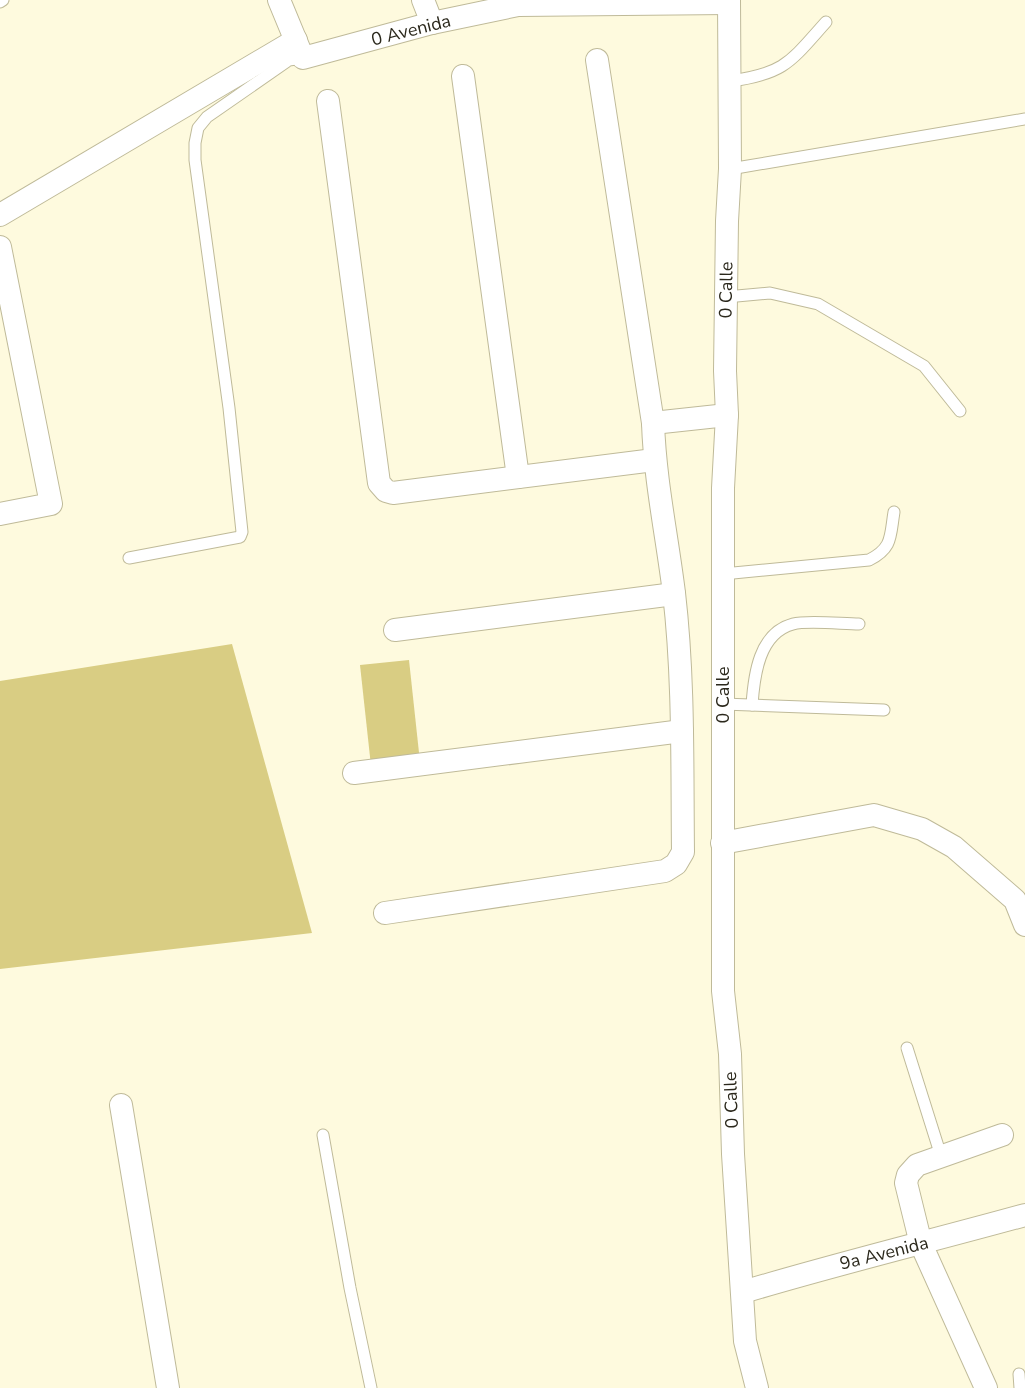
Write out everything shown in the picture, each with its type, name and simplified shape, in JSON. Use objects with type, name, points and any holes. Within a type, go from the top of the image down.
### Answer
[{"type":"street","points":[[279,0],[299,49]]},
{"type":"street","points":[[423,0],[432,23]]},
{"type":"street","name":"0 Avenida","points":[[0,215],[299,49],[518,5],[569,2],[729,1]]},
{"type":"street","name":"0 Calle","points":[[729,1],[730,169],[724,372],[727,415],[723,488],[723,991],[730,1054],[733,1154],[745,1341],[757,1388]]},
{"type":"street","points":[[386,913],[665,871],[676,864],[683,852],[682,731],[674,594],[654,460],[653,423],[597,60]]},
{"type":"street","points":[[463,76],[518,477]]},
{"type":"street","points":[[328,101],[379,484],[386,492],[393,493],[654,460]]},
{"type":"street","points":[[0,247],[52,504],[0,514]]},
{"type":"street","points":[[653,423],[727,415]]},
{"type":"street","points":[[395,630],[674,594]]},
{"type":"street","points":[[354,773],[682,731]]},
{"type":"street","points":[[722,843],[874,816],[922,829],[954,847],[1016,900],[1025,925]]},
{"type":"street","points":[[121,1105],[168,1388]]},
{"type":"street","points":[[986,1388],[921,1244],[906,1183],[908,1175],[917,1165],[1002,1135]]},
{"type":"street","name":"9a Avenida","points":[[743,1292],[830,1266],[921,1244],[1025,1215]]},
{"type":"lane","points":[[730,81],[758,78],[788,64],[826,22]]},
{"type":"lane","points":[[129,558],[240,537],[242,532],[229,408],[200,202],[194,143],[198,128],[207,117],[288,60],[299,49]]},
{"type":"lane","points":[[730,169],[1025,119]]},
{"type":"lane","points":[[726,296],[770,293],[818,304],[924,366],[960,411]]},
{"type":"lane","points":[[723,574],[869,560],[878,556],[889,544],[894,512]]},
{"type":"lane","points":[[752,705],[754,676],[770,637],[794,623],[859,624]]},
{"type":"lane","points":[[723,704],[884,710]]},
{"type":"lane","points":[[907,1048],[941,1156]]},
{"type":"lane","points":[[323,1135],[350,1288],[371,1388]]},
{"type":"lane","points":[[1019,1374],[1020,1388]]},
{"type":"shaded area","points":[[232,644],[312,933],[0,969],[0,681]]},
{"type":"shaded area","points":[[409,660],[420,762],[371,766],[360,665]]}]
